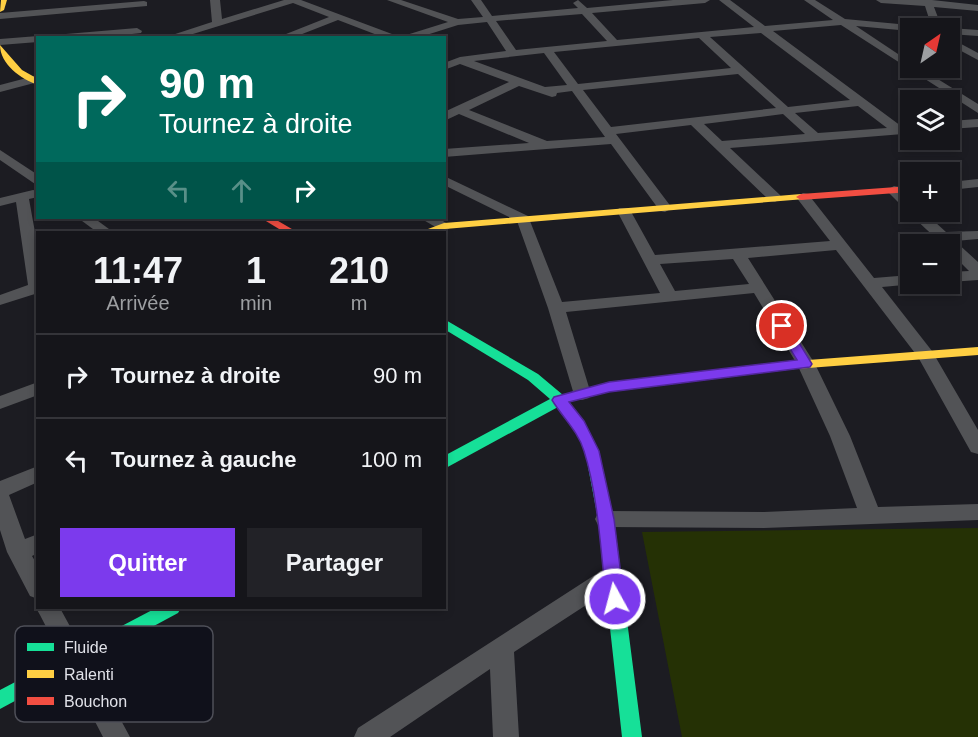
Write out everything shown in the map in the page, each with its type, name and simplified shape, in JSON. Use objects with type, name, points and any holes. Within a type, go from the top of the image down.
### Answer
[{"type":"main road","points":[[0,10],[4,0]]},
{"type":"main road","points":[[0,47],[19,72],[36,80]]},
{"type":"main road","points":[[429,231],[444,226],[523,219],[900,190]]},
{"type":"main road","points":[[268,219],[289,231]]},
{"type":"main road","points":[[446,324],[533,377],[560,400],[579,425],[592,451],[606,519],[632,737]]},
{"type":"main road","points":[[446,462],[560,400],[609,387],[806,364],[978,351]]},
{"type":"main road","points":[[138,626],[170,609]]},
{"type":"main road","points":[[0,700],[15,692]]},
{"type":"street","points":[[215,0],[217,23]]},
{"type":"street","points":[[175,36],[273,3],[293,0],[390,36]]},
{"type":"street","points":[[396,1],[426,0]]},
{"type":"street","points":[[476,0],[513,53]]},
{"type":"street","points":[[574,0],[614,43]]},
{"type":"street","points":[[412,36],[457,22],[658,2],[705,0]]},
{"type":"street","points":[[724,0],[861,102],[900,126]]},
{"type":"street","points":[[809,0],[900,59]]},
{"type":"street","points":[[881,0],[928,2],[978,8]]},
{"type":"street","points":[[396,1],[457,22]]},
{"type":"street","points":[[928,2],[934,18]]},
{"type":"street","points":[[0,16],[141,18]]},
{"type":"street","points":[[286,36],[338,17]]},
{"type":"street","points":[[63,36],[141,18]]},
{"type":"street","points":[[446,66],[460,60],[546,49],[762,28],[842,22],[900,27]]},
{"type":"street","points":[[188,32],[195,36]]},
{"type":"street","points":[[960,32],[978,33]]},
{"type":"street","points":[[701,35],[815,137]]},
{"type":"street","points":[[0,42],[36,39]]},
{"type":"street","points":[[960,47],[978,57]]},
{"type":"street","points":[[546,49],[665,208]]},
{"type":"street","points":[[446,55],[590,108]]},
{"type":"street","points":[[543,91],[740,70]]},
{"type":"street","points":[[929,78],[978,109]]},
{"type":"street","points":[[0,89],[36,80]]},
{"type":"street","points":[[446,116],[517,82]]},
{"type":"street","points":[[446,153],[547,146],[694,121],[861,102]]},
{"type":"street","points":[[459,110],[547,146]]},
{"type":"street","points":[[694,121],[775,198]]},
{"type":"street","points":[[960,124],[978,123]]},
{"type":"street","points":[[721,145],[900,129]]},
{"type":"street","points":[[0,154],[36,181]]},
{"type":"street","points":[[446,181],[523,219],[556,308],[582,394]]},
{"type":"street","points":[[960,185],[978,183]]},
{"type":"street","points":[[894,190],[900,196]]},
{"type":"street","points":[[0,202],[36,193]]},
{"type":"street","points":[[803,197],[926,355],[978,447]]},
{"type":"street","points":[[22,198],[36,282]]},
{"type":"street","points":[[624,211],[670,297]]},
{"type":"street","points":[[86,219],[104,231]]},
{"type":"street","points":[[429,219],[444,226]]},
{"type":"street","points":[[927,222],[940,234]]},
{"type":"street","points":[[960,236],[978,235]]},
{"type":"street","points":[[651,260],[840,245]]},
{"type":"street","points":[[738,254],[806,364],[840,436],[871,517]]},
{"type":"street","points":[[960,254],[978,273]]},
{"type":"street","points":[[960,276],[978,273]]},
{"type":"street","points":[[870,283],[900,281]]},
{"type":"street","points":[[0,300],[36,288]]},
{"type":"street","points":[[556,308],[759,288]]},
{"type":"street","points":[[0,403],[36,389]]},
{"type":"street","points":[[0,490],[36,474]]},
{"type":"street","points":[[0,497],[28,548],[36,581]]},
{"type":"street","points":[[606,519],[764,520],[978,512]]},
{"type":"street","points":[[367,737],[612,576]]},
{"type":"street","points":[[49,609],[58,626]]},
{"type":"street","points":[[501,647],[506,737]]},
{"type":"street","points":[[109,722],[117,737]]},
{"type":"green space","points":[[978,528],[978,737],[682,737],[642,532]]},
{"type":"traffic: fast","points":[[446,324],[533,377],[560,400],[579,425],[592,451],[606,519],[632,737]]},
{"type":"traffic: fast","points":[[446,462],[560,400],[609,387],[795,365]]},
{"type":"traffic: fast","points":[[138,626],[170,609]]},
{"type":"traffic: fast","points":[[0,700],[15,692]]},
{"type":"traffic: slow","points":[[0,10],[4,0]]},
{"type":"traffic: slow","points":[[0,47],[19,72],[36,82]]},
{"type":"traffic: slow","points":[[429,231],[444,226],[801,197]]},
{"type":"traffic: slow","points":[[795,365],[978,351]]},
{"type":"traffic: jam","points":[[801,197],[900,190]]},
{"type":"traffic: jam","points":[[268,219],[289,231]]},
{"type":"route","points":[[615,599],[606,519],[592,451],[579,425],[560,400],[609,387],[806,364],[782,326]]}]
